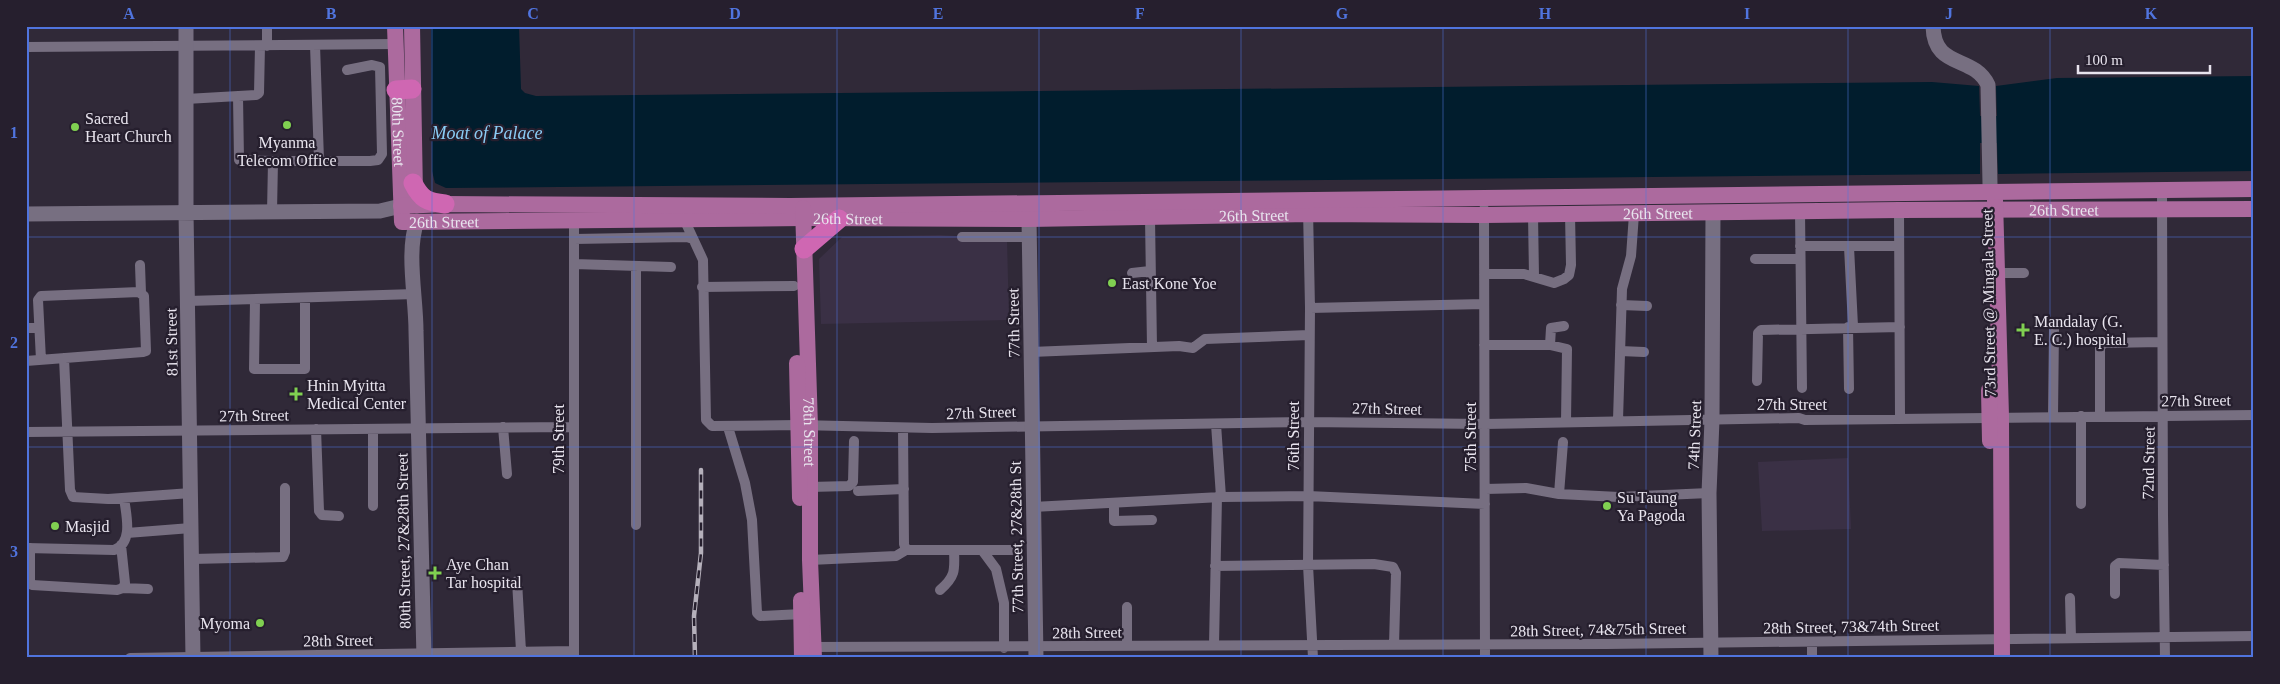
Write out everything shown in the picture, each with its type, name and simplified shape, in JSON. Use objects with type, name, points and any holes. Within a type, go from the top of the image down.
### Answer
[{"type":"highway","points":[[413,183],[418,194],[426,201],[445,204]]},
{"type":"highway","points":[[804,248],[839,219]]},
{"type":"main road","name":"80th Street","points":[[395,26],[395,44],[404,90],[413,183],[406,217]]},
{"type":"main road","name":"80th Street","points":[[406,217],[404,90],[412,26]]},
{"type":"main road","name":"26th Street","points":[[406,217],[574,221],[684,219],[797,212],[839,219],[1150,218],[1308,207],[1485,198],[1990,186],[2162,192],[2254,189]]},
{"type":"main road","name":"73rd Street @ Mingala Street","points":[[1990,186],[1999,273],[1995,417]]},
{"type":"main road","name":"26th Street","points":[[406,217],[445,204],[797,212],[1308,207],[1484,215],[1899,210],[2254,209]]},
{"type":"main road","name":"73rd Street @ Mingala Street","points":[[1992,210],[1997,639],[2002,658]]},
{"type":"main road","name":"78th Street","points":[[797,212],[804,248],[802,614],[808,652]]},
{"type":"main road","name":"78th Street","points":[[797,212],[794,286],[810,487],[808,652]]},
{"type":"main road","name":"73rd Street @ Mingala Street","points":[[1992,658],[1997,639]]},
{"type":"street","name":"81st Street","points":[[186,26],[186,212],[193,657]]},
{"type":"street","points":[[186,98],[253,96],[258,93],[267,26]]},
{"type":"street","points":[[1933,26],[1934,43],[1940,52],[1971,68],[1988,85],[1990,186]]},
{"type":"street","points":[[26,47],[395,44]]},
{"type":"street","points":[[315,45],[318,160]]},
{"type":"street","points":[[238,96],[239,160],[378,160],[382,154],[380,67],[372,65],[347,70]]},
{"type":"street","points":[[272,212],[273,160]]},
{"type":"street","name":"72nd Street","points":[[2162,192],[2165,658]]},
{"type":"street","name":"75th Street","points":[[1485,198],[1485,658]]},
{"type":"street","name":"76th Street","points":[[1308,207],[1310,308],[1307,422],[1308,565],[1313,658]]},
{"type":"street","points":[[1899,210],[1900,417]]},
{"type":"street","points":[[26,214],[272,212],[406,217]]},
{"type":"street","points":[[1800,212],[1802,388]]},
{"type":"street","name":"74th Street","points":[[1711,650],[1709,493],[1712,420],[1713,213]]},
{"type":"street","points":[[1484,274],[1534,276],[1554,282],[1569,275],[1571,265],[1570,214]]},
{"type":"street","points":[[1618,420],[1622,289],[1631,256],[1634,214]]},
{"type":"street","points":[[1533,215],[1534,276]]},
{"type":"street","name":"80th Street","points":[[406,217],[415,294],[418,428]]},
{"type":"street","points":[[1150,218],[1152,347]]},
{"type":"street","name":"27th Street","points":[[684,219],[702,256],[706,420],[712,426],[804,425],[903,428],[1307,422],[1485,424],[1618,420],[2254,415]]},
{"type":"street","name":"77th Street","points":[[1029,219],[1031,426]]},
{"type":"street","name":"79th Street","points":[[574,221],[574,655]]},
{"type":"street","points":[[574,239],[684,237],[693,239]]},
{"type":"street","points":[[962,237],[1029,237]]},
{"type":"street","points":[[1800,246],[1899,246]]},
{"type":"street","points":[[1849,247],[1849,389]]},
{"type":"street","points":[[1755,259],[1800,259]]},
{"type":"street","points":[[574,264],[671,267]]},
{"type":"street","points":[[26,361],[146,352],[145,298],[141,293],[140,265]]},
{"type":"street","points":[[636,267],[636,525]]},
{"type":"street","points":[[1132,272],[1150,271]]},
{"type":"street","points":[[1999,273],[2024,272]]},
{"type":"street","points":[[702,287],[794,286]]},
{"type":"street","points":[[41,360],[38,300],[43,294],[141,293]]},
{"type":"street","points":[[188,301],[415,294]]},
{"type":"street","points":[[255,300],[254,369],[305,369],[305,298]]},
{"type":"street","points":[[1310,308],[1484,304]]},
{"type":"street","points":[[1621,305],[1647,306]]},
{"type":"street","points":[[1550,345],[1550,328],[1564,326]]},
{"type":"street","points":[[1757,381],[1758,333],[1761,330],[1850,326],[1900,327]]},
{"type":"street","points":[[26,328],[39,328]]},
{"type":"street","points":[[2053,416],[2054,329]]},
{"type":"street","points":[[1031,352],[1179,346],[1193,348],[1205,338],[1309,335]]},
{"type":"street","points":[[2100,416],[2100,346],[2104,343],[2162,342]]},
{"type":"street","points":[[1484,345],[1550,345],[1567,349],[1566,422]]},
{"type":"street","points":[[1620,351],[1644,352]]},
{"type":"street","points":[[64,358],[70,490],[73,497],[124,498],[191,493]]},
{"type":"street","points":[[2081,416],[2081,504]]},
{"type":"street","points":[[1214,645],[1215,566],[1219,497],[1216,424]]},
{"type":"street","name":"27th Street","points":[[26,432],[373,430],[573,426]]},
{"type":"street","name":"77th Street, 27&28th St","points":[[1031,426],[1036,653]]},
{"type":"street","points":[[502,427],[508,474]]},
{"type":"street","points":[[728,427],[745,483],[752,520],[757,613],[760,616],[802,614]]},
{"type":"street","name":"80th Street, 27&28th Street","points":[[418,428],[424,655]]},
{"type":"street","points":[[903,428],[904,544],[906,550]]},
{"type":"street","points":[[316,429],[319,511],[322,515],[339,516]]},
{"type":"street","points":[[373,430],[373,506]]},
{"type":"street","points":[[810,487],[849,486],[853,482],[854,441]]},
{"type":"street","points":[[1560,494],[1564,442]]},
{"type":"street","points":[[192,559],[283,557],[285,552],[285,488]]},
{"type":"street","points":[[1485,489],[1526,488],[1560,494],[1619,497],[1709,493]]},
{"type":"street","points":[[858,491],[904,489]]},
{"type":"street","points":[[1033,507],[1219,497],[1308,496],[1485,504]]},
{"type":"street","points":[[123,588],[125,578],[122,545],[127,533],[124,498]]},
{"type":"street","points":[[1114,503],[1114,522],[1152,520]]},
{"type":"street","points":[[127,533],[191,528]]},
{"type":"street","points":[[122,545],[114,550],[28,548],[32,585],[148,590]]},
{"type":"street","points":[[810,560],[896,556],[906,550],[1012,550]]},
{"type":"street","points":[[982,550],[996,569],[1004,603],[1004,648]]},
{"type":"street","points":[[940,590],[950,582],[955,571],[954,551]]},
{"type":"street","points":[[2116,594],[2115,566],[2120,563],[2164,565]]},
{"type":"street","points":[[1215,566],[1374,564],[1393,567],[1396,573],[1394,645]]},
{"type":"street","points":[[517,581],[521,651]]},
{"type":"street","points":[[2070,598],[2071,638]]},
{"type":"street","points":[[1127,607],[1127,646]]},
{"type":"street","name":"28th Street, 73&74th Street","points":[[1711,650],[1812,642],[2254,636]]},
{"type":"street","points":[[1812,642],[1812,658]]},
{"type":"street","name":"28th Street","points":[[808,652],[927,647],[1004,648],[1036,653],[1127,646],[1394,645]]},
{"type":"street","name":"28th Street, 74&75th Street","points":[[1394,645],[1711,650]]},
{"type":"street","points":[[926,658],[927,647]]},
{"type":"street","name":"28th Street","points":[[130,658],[473,655],[521,651],[574,655]]},
{"type":"shaded area","points":[[940,235],[1007,239],[1009,320],[821,324],[819,259],[842,237]]},
{"type":"shaded area","points":[[1848,458],[1851,529],[1762,531],[1758,462]]},
{"type":"water","name":"Moat of Palace","points":[[431,26],[519,26],[521,89],[525,93],[536,96],[1932,82],[1979,86],[1980,116],[1997,116],[1996,86],[2057,78],[2254,76],[2254,171],[1998,174],[1997,143],[1980,143],[1980,174],[446,188],[435,183],[432,171]]},
{"type":"railway","points":[[695,658],[694,616],[701,553],[701,470]]},
{"type":"place","name":"Myanma Telecom Office","points":[[287,125]]},
{"type":"place","name":"Sacred Heart Church","points":[[75,127]]},
{"type":"place","name":"East Kone Yoe","points":[[1112,283]]},
{"type":"place","name":"Mandalay (G. E. C.) hospital","points":[[2023,330]]},
{"type":"place","name":"Hnin Myitta Medical Center","points":[[296,394]]},
{"type":"place","name":"Su Taung Ya Pagoda","points":[[1607,506]]},
{"type":"place","name":"Masjid","points":[[55,526]]},
{"type":"place","name":"Aye Chan Tar hospital","points":[[435,573]]},
{"type":"place","name":"Myoma","points":[[260,623]]}]
